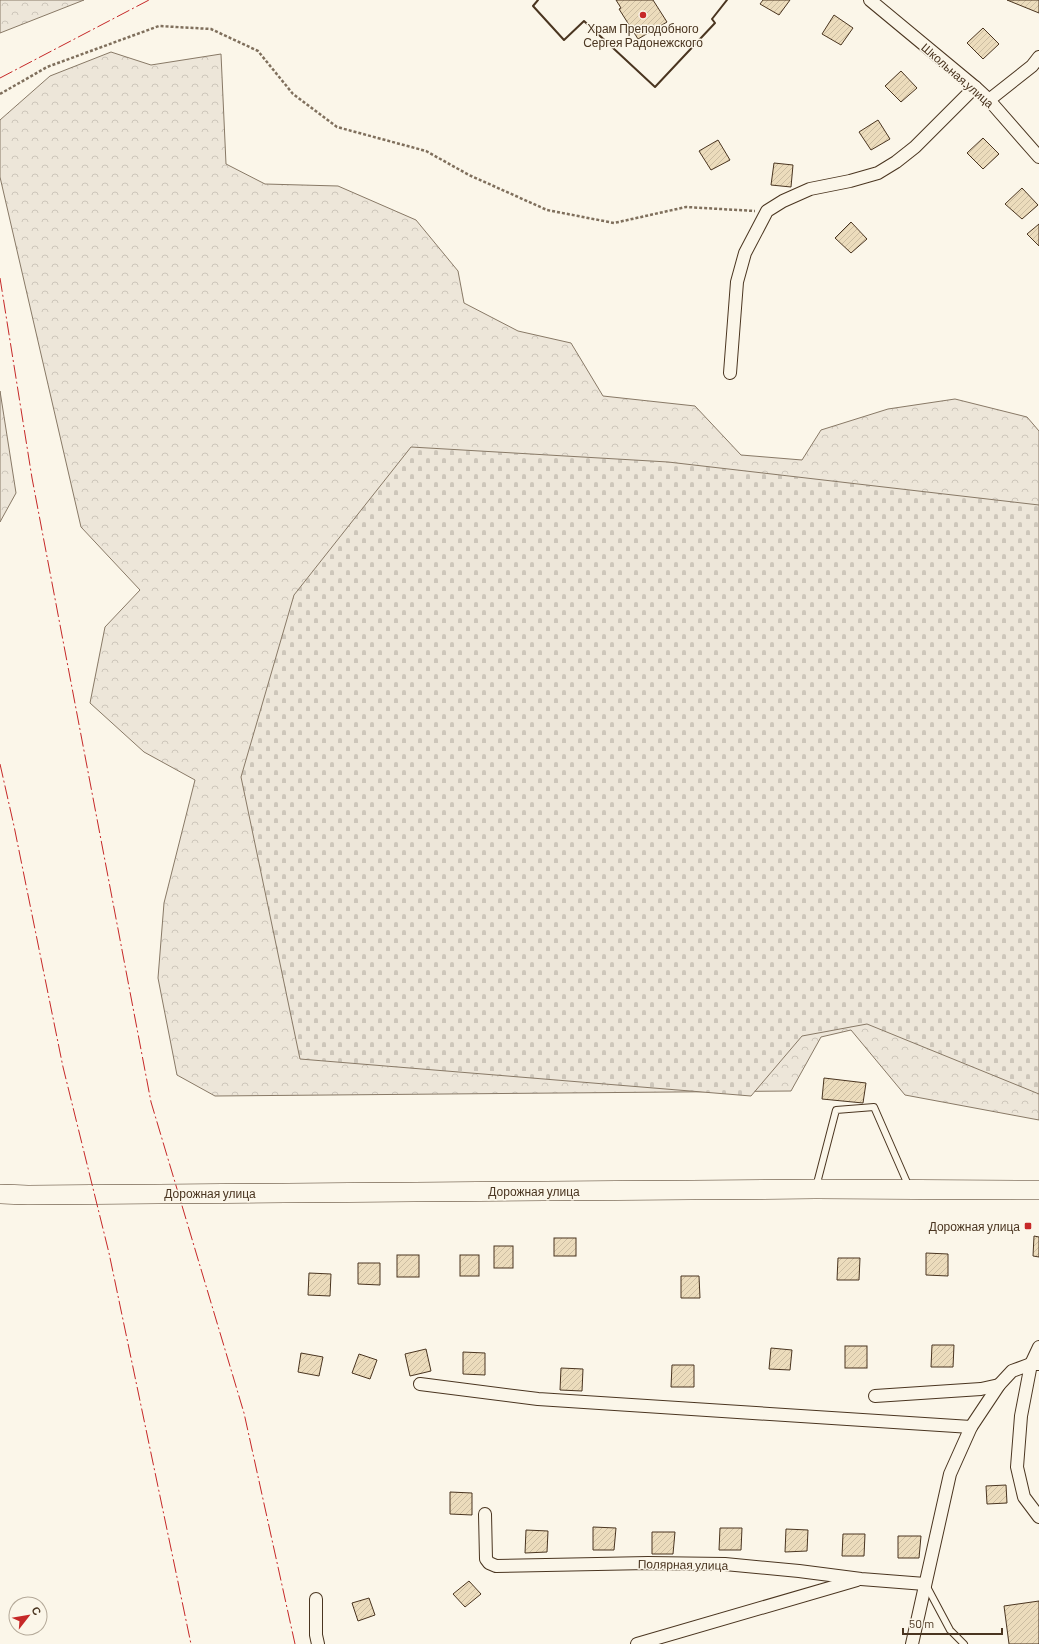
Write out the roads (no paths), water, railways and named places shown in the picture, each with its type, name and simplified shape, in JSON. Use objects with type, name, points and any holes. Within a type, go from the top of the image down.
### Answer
[{"type":"main road","name":"Дорожная улица","points":[[0,1194],[816,1189],[910,1191],[1039,1190]]},
{"type":"street","name":"Школьная улица","points":[[870,0],[989,100],[1039,157]]},
{"type":"street","points":[[989,100],[1032,66],[1039,57]]},
{"type":"street","points":[[730,373],[737,282],[745,253],[767,212],[783,201],[810,189],[878,173],[896,162],[915,147],[975,87]]},
{"type":"street","points":[[1039,1347],[1021,1416],[1017,1467],[1024,1497],[1039,1517]]},
{"type":"street","points":[[912,1644],[950,1474],[971,1427],[999,1384],[1012,1371],[1035,1364]]},
{"type":"street","points":[[420,1384],[538,1399],[971,1427]]},
{"type":"street","points":[[875,1396],[981,1389],[999,1384]]},
{"type":"street","name":"Полярная улица","points":[[485,1514],[486,1559],[489,1563],[496,1566],[648,1563],[725,1564],[861,1579],[925,1584]]},
{"type":"street","points":[[637,1644],[861,1579]]},
{"type":"street","points":[[316,1599],[316,1635],[318,1644]]},
{"type":"lane","points":[[816,1189],[836,1110],[874,1107],[910,1191]]},
{"type":"lane","points":[[925,1584],[950,1630],[964,1644]]},
{"type":"place","name":"Храм Преподобного Сергея Радонежского","points":[[643,15]]},
{"type":"place","name":"Дорожная улица","points":[[1028,1226]]}]
